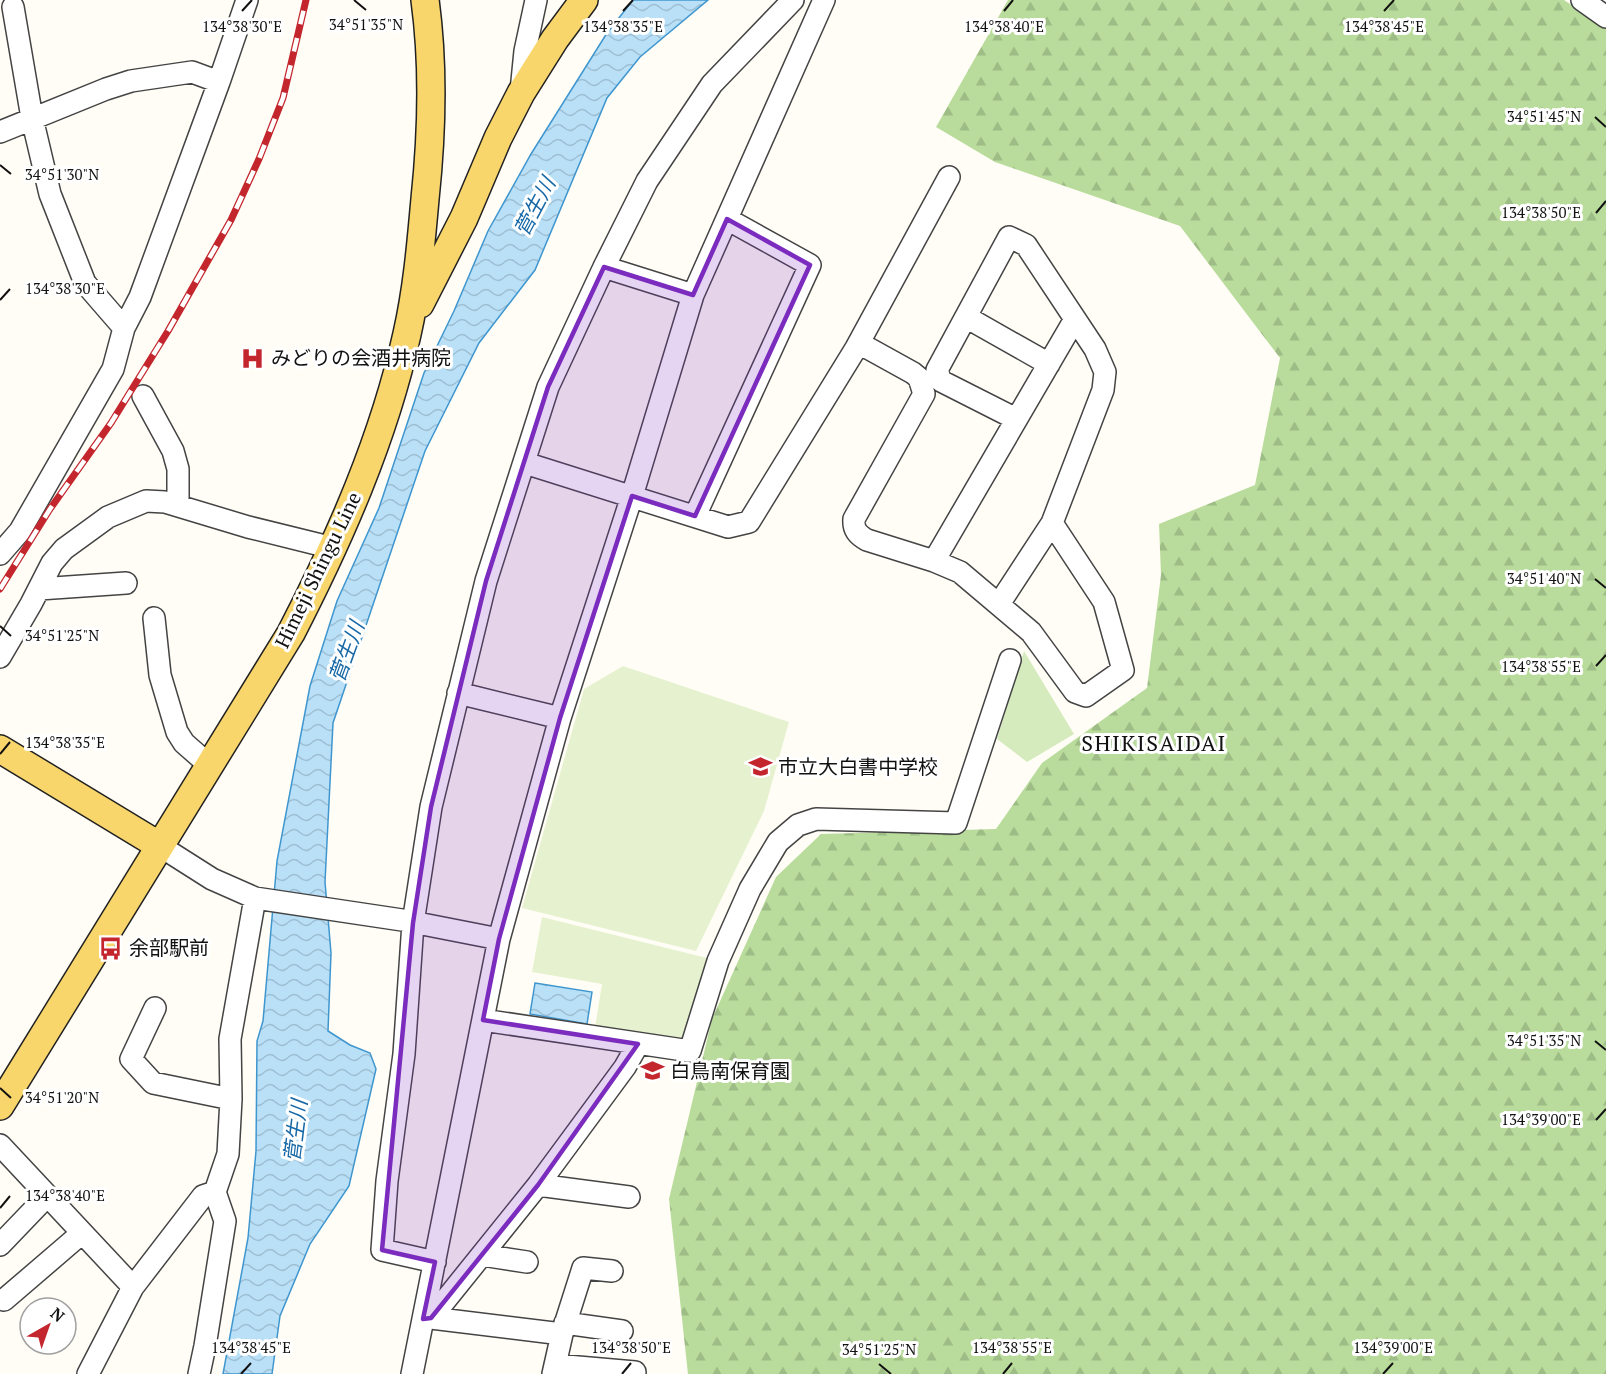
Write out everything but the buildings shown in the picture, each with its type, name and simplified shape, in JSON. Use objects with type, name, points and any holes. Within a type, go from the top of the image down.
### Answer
[{"type":"main road","name":"Himeji Shingu Line","points":[[0,1106],[291,633],[333,548],[371,452],[408,333],[423,218],[432,107],[425,0]]},
{"type":"main road","points":[[408,333],[521,93],[555,39],[584,0]]},
{"type":"main road","points":[[423,218],[433,236],[451,244]]},
{"type":"main road","points":[[0,749],[160,846]]},
{"type":"street","points":[[0,554],[20,531],[113,369],[124,328],[140,297],[247,0]]},
{"type":"street","points":[[521,93],[525,51],[536,0]]},
{"type":"street","points":[[435,1262],[382,1250],[387,1181],[404,1054],[407,921],[431,807],[486,581],[548,387],[647,181],[712,84],[793,0]]},
{"type":"street","points":[[412,1374],[427,1318],[435,1262],[499,939],[560,718],[632,496],[693,296],[824,0]]},
{"type":"street","points":[[1582,0],[1606,17]]},
{"type":"street","points":[[13,7],[32,118],[50,194],[85,283],[124,328]]},
{"type":"street","points":[[0,132],[131,81],[192,72],[219,82]]},
{"type":"street","points":[[525,463],[728,527],[749,522],[856,348],[949,177]]},
{"type":"street","points":[[695,516],[810,264],[727,219]]},
{"type":"street","points":[[999,604],[1052,523],[1103,390],[1105,372],[1095,348],[1026,245],[1010,237],[937,370],[941,381],[1017,419]]},
{"type":"street","points":[[604,267],[693,296]]},
{"type":"street","points":[[966,317],[1049,364]]},
{"type":"street","points":[[934,561],[1075,319]]},
{"type":"street","points":[[856,348],[866,347],[913,374],[922,385],[924,394],[854,519],[853,527],[858,535],[960,572],[1032,632],[1075,692],[1086,696],[1123,670],[1104,602],[1052,523]]},
{"type":"street","points":[[143,396],[173,451],[178,469],[178,505]]},
{"type":"street","points":[[0,657],[52,563],[64,549],[108,518],[146,501],[178,505],[333,548]]},
{"type":"street","points":[[39,589],[126,583]]},
{"type":"street","points":[[154,618],[160,675],[177,732],[184,743],[209,765]]},
{"type":"street","points":[[483,1020],[690,1051],[718,961],[750,889],[778,842],[798,825],[816,819],[956,823],[1010,660]]},
{"type":"street","points":[[458,693],[560,718]]},
{"type":"street","points":[[160,846],[212,879],[259,899],[407,921],[499,939]]},
{"type":"street","points":[[199,1374],[206,1346],[225,1221],[215,1192],[228,1154],[231,1099],[230,1039],[259,899]]},
{"type":"street","points":[[155,1008],[131,1059],[153,1083],[231,1099]]},
{"type":"street","points":[[427,1318],[482,1255],[538,1185],[639,1044]]},
{"type":"street","points":[[0,1145],[133,1287]]},
{"type":"street","points":[[538,1185],[629,1197]]},
{"type":"street","points":[[88,1374],[133,1287],[203,1196],[215,1192]]},
{"type":"street","points":[[0,1245],[47,1196]]},
{"type":"street","points":[[4,1300],[82,1233]]},
{"type":"street","points":[[482,1255],[526,1262]]},
{"type":"street","points":[[612,1272],[583,1268],[563,1329],[554,1369],[635,1372]]},
{"type":"street","points":[[427,1318],[563,1329],[622,1331]]},
{"type":"highlighted area","points":[[727,219],[810,265],[695,516],[632,496],[560,718],[499,939],[483,1020],[638,1044],[538,1185],[431,1318],[423,1319],[435,1262],[382,1250],[413,923],[431,807],[486,581],[548,387],[604,267],[693,295]]},
{"type":"green space","points":[[1008,0],[1564,0],[1606,28],[1606,1374],[688,1374],[669,1199],[712,1019],[776,877],[821,834],[996,829],[1042,763],[1147,688],[1161,575],[1159,524],[1255,485],[1280,358],[1180,226],[995,162],[936,127]]},
{"type":"green space","points":[[1024,651],[1074,734],[1027,762],[997,739]]},
{"type":"green space","points":[[623,666],[789,722],[764,811],[696,951],[522,908],[584,689]]},
{"type":"green space","points":[[542,917],[707,958],[685,1036],[679,1040],[595,1028],[602,984],[532,972]]},
{"type":"water","name":"菅生川","points":[[633,0],[708,0],[640,57],[607,98],[535,270],[479,343],[425,451],[333,723],[325,882],[331,953],[328,1031],[350,1045],[370,1053],[376,1069],[349,1186],[310,1244],[280,1316],[272,1374],[223,1374],[248,1238],[256,1151],[257,1041],[263,1021],[277,861],[310,686],[337,601],[379,508],[424,373],[454,311],[488,231],[531,154],[607,33]]},
{"type":"water","points":[[535,983],[592,992],[587,1024],[530,1014]]},
{"type":"railway","points":[[0,589],[50,509],[111,423],[168,331],[231,220],[259,159],[283,98],[306,0]]},
{"type":"place","name":"みどりの会酒井病院","points":[[253,358]]},
{"type":"place","name":"市立大白書中学校","points":[[760,767]]},
{"type":"place","name":"余部駅前","points":[[111,948]]},
{"type":"place","name":"白鳥南保育園","points":[[652,1071]]},
{"type":"district","name":"SHIKISAIDAI","points":[[1154,743]]}]
